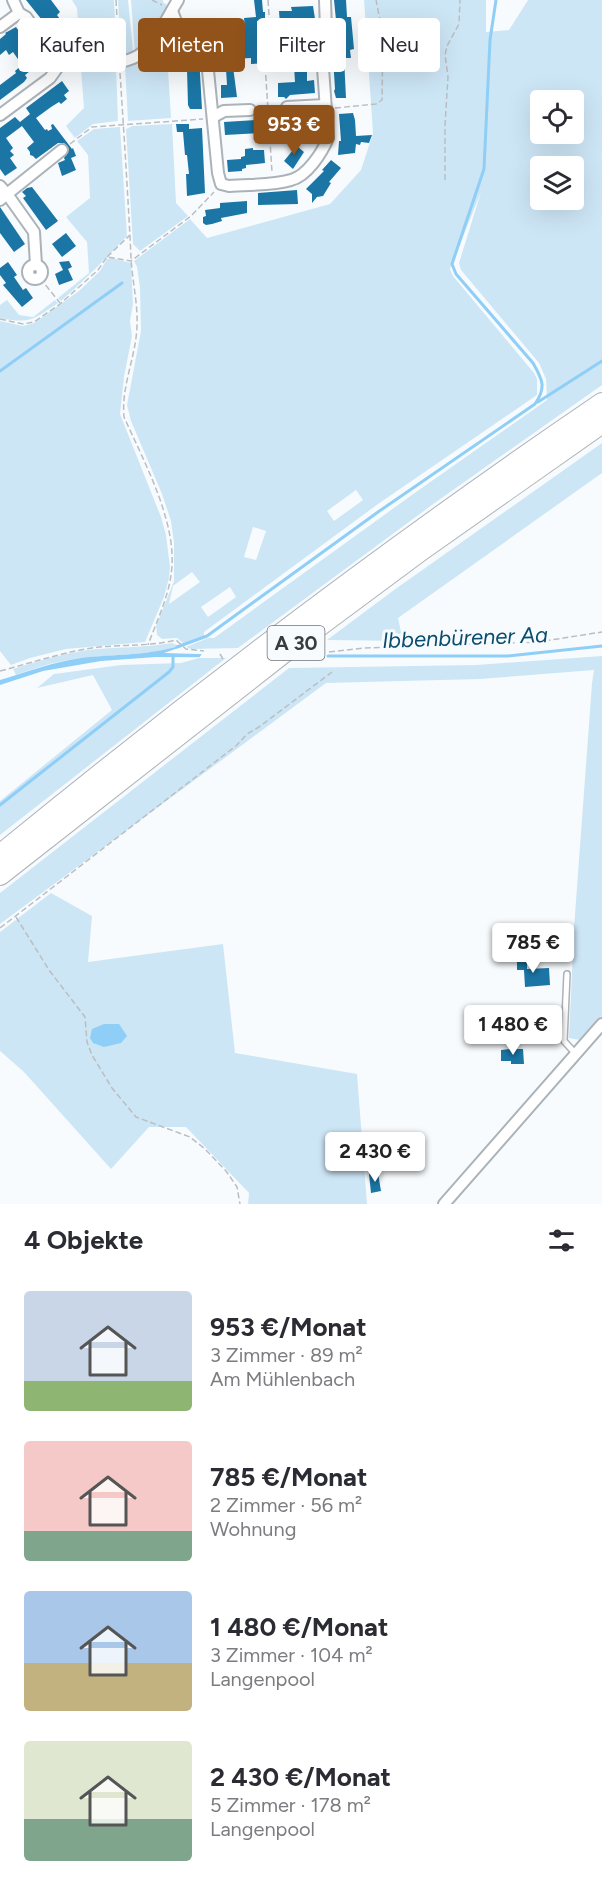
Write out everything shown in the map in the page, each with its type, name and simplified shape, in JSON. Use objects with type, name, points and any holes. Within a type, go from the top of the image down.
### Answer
[{"type":"highway","name":"A 30","points":[[0,855],[207,691],[363,573],[602,403]]},
{"type":"highway","name":"A 30","points":[[0,875],[291,647],[423,549],[602,423]]},
{"type":"street","points":[[13,0],[19,13],[27,18]]},
{"type":"street","points":[[167,18],[178,0]]},
{"type":"street","points":[[325,0],[326,18]]},
{"type":"street","points":[[171,10],[174,18]]},
{"type":"street","points":[[0,27],[19,13]]},
{"type":"street","points":[[0,115],[50,78],[54,72]]},
{"type":"street","points":[[208,72],[218,173],[220,184],[229,186],[292,180],[301,175],[323,151],[328,138],[323,72]]},
{"type":"street","points":[[287,107],[325,105]]},
{"type":"street","points":[[213,117],[224,111],[250,110]]},
{"type":"street","points":[[40,278],[43,271],[40,266],[36,265],[34,232],[2,193],[62,150]]},
{"type":"street","points":[[444,1204],[602,1024]]},
{"type":"lane","points":[[567,974],[564,1041],[575,1053]]},
{"type":"path","points":[[116,0],[117,18]]},
{"type":"path","points":[[152,0],[171,10]]},
{"type":"path","points":[[268,0],[269,18]]},
{"type":"path","points":[[325,105],[334,108],[376,104],[382,100],[382,35],[376,0]]},
{"type":"path","points":[[445,180],[448,77],[445,56],[447,46],[459,24],[460,0]]},
{"type":"path","points":[[120,72],[137,328],[126,382],[124,417],[162,506],[169,533],[171,556],[171,574],[148,645]]},
{"type":"path","points":[[266,72],[273,182]]},
{"type":"path","points":[[250,110],[287,107]]},
{"type":"path","points":[[62,150],[92,127],[213,117]]},
{"type":"path","points":[[107,257],[131,261],[191,216],[220,184]]},
{"type":"path","points":[[0,319],[23,324],[34,322],[60,304],[99,270],[107,257],[130,235]]},
{"type":"path","points":[[40,278],[60,304]]},
{"type":"path","points":[[329,652],[364,648],[538,642],[602,632]]},
{"type":"path","points":[[0,671],[55,655],[94,648],[148,645],[176,640],[192,651],[204,651]]},
{"type":"path","points":[[220,654],[224,659]]},
{"type":"path","points":[[0,928],[237,745],[247,734],[332,672]]},
{"type":"path","points":[[16,916],[49,970],[84,1017],[87,1042],[92,1055],[112,1088],[136,1117],[190,1137],[205,1149],[226,1171],[237,1187],[240,1204]]},
{"type":"shaded area","points":[[72,0],[114,0],[115,18],[78,18],[77,8]]},
{"type":"shaded area","points":[[118,0],[128,0],[133,51],[126,53],[126,18],[119,18]]},
{"type":"shaded area","points":[[131,0],[163,0],[168,6],[160,18],[138,18],[138,48],[135,52]]},
{"type":"shaded area","points":[[364,0],[486,0],[486,32],[509,30],[528,0],[602,0],[602,385],[436,502],[238,648],[191,649],[186,647],[208,638],[214,638],[547,400],[546,379],[539,363],[461,270],[459,263],[481,192],[450,269],[453,276],[534,373],[537,379],[537,395],[378,504],[204,632],[204,636],[183,643],[177,638],[162,639],[157,635],[156,626],[174,581],[174,543],[171,521],[162,494],[131,421],[127,405],[141,331],[140,288],[134,261],[190,219],[207,238],[330,204],[361,170],[373,133],[369,72],[440,72],[440,18],[365,18]],"holes":[[[356,490],[363,500],[334,521],[327,511]],[[253,527],[266,531],[256,560],[244,557]],[[192,572],[200,582],[169,604],[173,586]],[[230,587],[236,597],[208,617],[201,607]]]},
{"type":"shaded area","points":[[138,63],[138,72],[168,72],[171,118],[128,121],[126,66]]},
{"type":"shaded area","points":[[81,72],[116,72],[118,121],[93,124],[75,138],[66,126],[84,108]]},
{"type":"shaded area","points":[[172,124],[176,203],[188,216],[140,251],[133,244],[126,129],[132,126]]},
{"type":"shaded area","points":[[120,127],[127,236],[61,301],[58,298],[89,273],[87,242],[66,217],[90,198],[88,155],[77,141],[94,129]]},
{"type":"shaded area","points":[[112,258],[131,263],[132,336],[120,414],[161,517],[166,535],[169,578],[164,597],[145,642],[66,649],[11,665],[0,651],[0,321],[23,326],[34,323],[79,291],[100,271],[107,259]]},
{"type":"shaded area","points":[[7,300],[19,315],[33,317],[55,300],[58,303],[37,317],[18,321],[0,318],[0,305]]},
{"type":"shaded area","points":[[602,443],[602,473],[398,618],[403,641],[327,640],[394,590]]},
{"type":"shaded area","points":[[172,643],[179,646],[143,653],[66,660],[16,675],[13,669],[87,650]]},
{"type":"shaded area","points":[[602,656],[602,1016],[580,1040],[569,1038],[574,928],[594,670],[480,679],[326,683],[0,924],[0,893],[289,668],[476,665]]},
{"type":"shaded area","points":[[199,658],[226,658],[0,835],[0,801],[112,710],[93,675],[37,688],[54,674],[121,665],[181,663]]},
{"type":"shaded area","points":[[51,893],[92,916],[88,962],[223,944],[235,1053],[357,1074],[367,1204],[248,1204],[249,1193],[186,1127],[149,1127],[111,1169],[24,1072],[0,1051],[0,932]]},
{"type":"water","points":[[181,647],[164,653],[327,658],[156,657],[101,661],[43,671],[0,685],[0,680],[60,662],[154,652]]},
{"type":"water","points":[[104,1024],[119,1024],[127,1036],[121,1043],[104,1047],[93,1043],[90,1038],[92,1029]]},
{"type":"pier","points":[[204,651],[330,651],[327,658],[199,658]]},
{"type":"building","points":[[26,0],[51,0],[60,12],[57,15],[59,18],[40,18]]},
{"type":"building","points":[[254,0],[262,0],[265,18],[257,18],[257,64],[251,64],[251,58],[245,58],[244,18],[256,17]]},
{"type":"building","points":[[334,0],[346,0],[347,17],[351,17],[354,49],[350,50],[351,58],[346,58],[346,18],[336,18]]},
{"type":"building","points":[[313,6],[315,18],[280,18],[279,11],[292,11],[291,7]]},
{"type":"building","points":[[16,27],[18,30],[18,59],[13,52],[9,55],[6,50],[0,55],[0,39]]},
{"type":"building","points":[[18,68],[18,72],[29,72],[25,75],[27,78],[24,82],[0,100],[0,85],[16,73]]},
{"type":"building","points":[[187,72],[200,72],[202,109],[190,109]]},
{"type":"building","points":[[226,72],[234,72],[237,97],[221,98],[221,85],[227,85]]},
{"type":"building","points":[[294,72],[307,72],[307,81],[314,80],[315,93],[290,95],[286,99],[278,97],[278,83],[295,82]]},
{"type":"building","points":[[334,72],[345,72],[346,98],[336,98]]},
{"type":"building","points":[[62,81],[69,91],[64,95],[67,99],[36,118],[45,130],[52,129],[53,124],[73,148],[76,156],[71,158],[76,170],[62,176],[58,163],[65,160],[69,149],[64,143],[58,143],[36,159],[30,155],[27,148],[34,142],[22,126],[6,138],[13,148],[10,151],[14,155],[10,158],[17,168],[5,176],[0,169],[0,128],[15,117],[20,122],[30,114],[26,108]]},
{"type":"building","points":[[282,113],[283,121],[315,117],[316,128],[303,130],[303,133],[225,135],[224,122],[271,119],[275,114]]},
{"type":"building","points":[[353,113],[356,136],[372,135],[369,143],[356,144],[355,153],[338,155],[339,141],[341,141],[339,114]]},
{"type":"building","points":[[176,124],[189,124],[189,129],[202,128],[205,193],[187,196],[186,174],[189,174],[187,155],[185,155],[183,132],[177,132]]},
{"type":"building","points":[[292,142],[304,152],[293,169],[284,161],[293,150]]},
{"type":"building","points":[[253,148],[253,150],[264,150],[265,163],[246,165],[242,171],[228,172],[227,160],[241,159],[245,156],[245,149]]},
{"type":"building","points":[[331,160],[341,168],[329,182],[331,183],[323,196],[317,197],[312,203],[312,194],[306,189],[324,171],[322,170]]},
{"type":"building","points":[[32,187],[58,221],[46,230],[23,198],[26,196],[22,192]]},
{"type":"building","points":[[297,190],[298,204],[258,205],[258,193]]},
{"type":"building","points":[[247,201],[247,213],[221,218],[222,221],[212,224],[203,223],[203,217],[206,216],[205,210],[220,208],[220,203]]},
{"type":"building","points":[[0,207],[25,244],[14,252],[0,233]]},
{"type":"building","points":[[66,233],[76,246],[62,257],[52,244]]},
{"type":"building","points":[[69,261],[72,267],[68,269],[73,280],[59,285],[55,274],[63,270],[59,262]]},
{"type":"building","points":[[8,262],[23,290],[26,288],[33,298],[22,307],[3,285],[6,283],[0,275],[0,268]]},
{"type":"building","points":[[517,956],[527,956],[527,969],[549,968],[550,985],[525,987],[524,970],[517,970]]},
{"type":"building","points":[[523,1049],[524,1064],[501,1061],[501,1050]]},
{"type":"building","points":[[378,1173],[381,1191],[371,1193],[369,1174]]},
{"type":"waterway","points":[[177,647],[207,636],[378,512],[535,404],[539,398],[542,383],[533,363],[456,274],[452,264],[484,169],[490,40],[496,0]]},
{"type":"waterway","points":[[0,371],[122,283]]},
{"type":"waterway","points":[[538,402],[602,361]]},
{"type":"waterway","name":"Ibbenbürener Aa","points":[[328,656],[507,656],[602,646]]},
{"type":"waterway","points":[[0,805],[169,672],[173,667],[173,656]]}]
